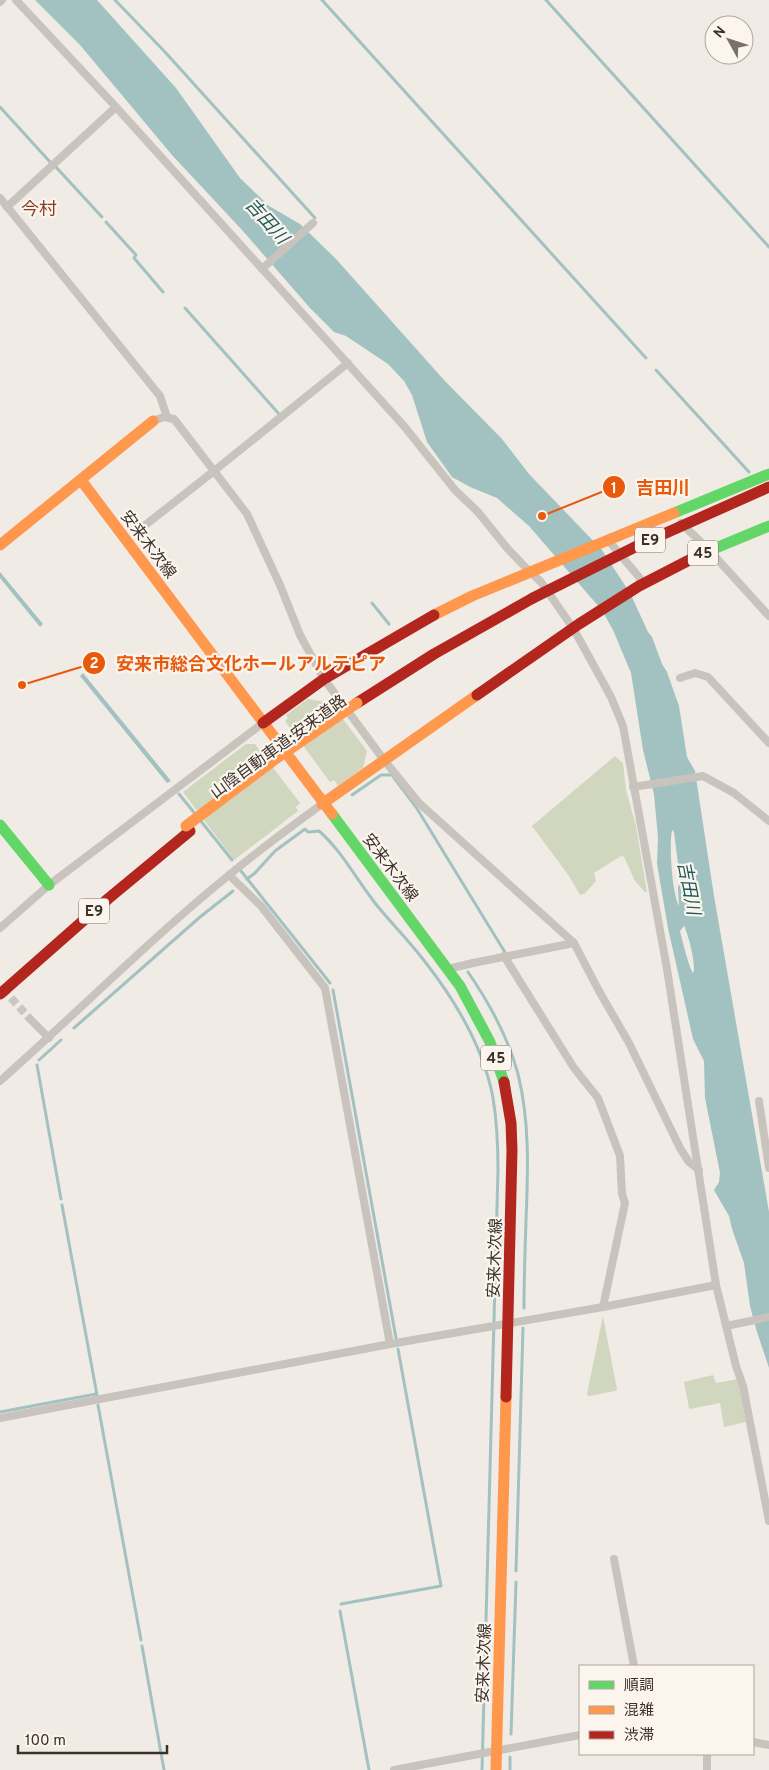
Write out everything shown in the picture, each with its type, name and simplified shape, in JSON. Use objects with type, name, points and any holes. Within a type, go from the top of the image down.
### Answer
[{"type":"main road","points":[[0,545],[153,421]]},
{"type":"main road","points":[[263,723],[324,678],[429,617],[533,570],[769,474]]},
{"type":"main road","name":"安来木次線","points":[[81,480],[322,804],[448,969],[468,999],[490,1041],[499,1064],[511,1122],[512,1160],[496,1770]]},
{"type":"main road","name":"山陰自動車道;安来道路","points":[[0,986],[105,893],[274,760],[434,654],[639,545],[769,487]]},
{"type":"main road","name":"山陰自動車道;安来道路","points":[[534,600],[769,493]]},
{"type":"main road","name":"45","points":[[322,804],[576,626],[641,584],[709,550],[769,526]]},
{"type":"main road","points":[[0,825],[49,885]]},
{"type":"main road","name":"山陰自動車道;安来道路","points":[[0,994],[188,828]]},
{"type":"street","points":[[16,0],[116,107],[348,363],[404,426],[455,490],[478,512],[507,548],[533,570],[576,626],[618,713],[628,753],[667,969],[716,1285],[729,1326],[743,1386],[769,1521]]},
{"type":"street","points":[[7,207],[116,107]]},
{"type":"street","points":[[0,198],[160,396],[167,417]]},
{"type":"street","points":[[263,268],[312,224]]},
{"type":"street","points":[[139,530],[348,363]]},
{"type":"street","points":[[153,421],[167,417],[177,422],[247,514],[280,584],[300,635],[324,678],[384,760],[419,803],[574,943],[629,1043],[680,1148],[689,1162],[699,1170]]},
{"type":"street","points":[[672,514],[709,550],[769,616]]},
{"type":"street","points":[[607,540],[641,584]]},
{"type":"street","points":[[680,678],[695,674],[708,677],[769,743]]},
{"type":"street","points":[[0,928],[49,885],[263,723]]},
{"type":"street","points":[[634,787],[702,776],[734,793],[769,821]]},
{"type":"street","points":[[0,1081],[49,1038],[142,950],[229,874],[322,804]]},
{"type":"street","points":[[229,874],[261,906],[325,988],[390,1344]]},
{"type":"street","points":[[448,969],[574,943]]},
{"type":"street","points":[[504,956],[574,1068],[598,1098],[620,1156],[622,1194],[625,1203],[603,1307]]},
{"type":"street","points":[[31,1020],[49,1038]]},
{"type":"street","points":[[759,1101],[769,1168]]},
{"type":"street","points":[[0,1418],[390,1344],[603,1307],[716,1285]]},
{"type":"street","points":[[729,1326],[769,1317]]},
{"type":"street","points":[[614,1559],[634,1665]]},
{"type":"street","points":[[394,1770],[579,1735]]},
{"type":"street","points":[[754,1742],[769,1745]]},
{"type":"street","points":[[707,1755],[707,1770]]},
{"type":"green space","points":[[308,699],[331,703],[367,751],[363,768],[338,786],[334,780],[330,782],[285,721],[288,718],[286,715]]},
{"type":"green space","points":[[246,744],[255,744],[300,803],[296,807],[298,811],[234,860],[183,792]]},
{"type":"green space","points":[[615,756],[623,763],[626,790],[636,826],[647,892],[635,881],[624,857],[621,856],[594,873],[596,881],[584,894],[580,895],[569,876],[532,826]]},
{"type":"green space","points":[[603,1316],[617,1390],[589,1396],[587,1395],[588,1389]]},
{"type":"green space","points":[[713,1375],[716,1383],[738,1379],[746,1422],[724,1427],[720,1403],[689,1408],[684,1382]]},
{"type":"water","points":[[35,0],[97,0],[176,88],[240,178],[269,206],[300,224],[336,259],[444,380],[502,439],[529,474],[602,550],[628,590],[600,608],[529,526],[497,498],[452,477],[427,442],[412,395],[404,381],[388,364],[346,336],[334,332],[310,308],[242,230],[172,155],[80,45]]},
{"type":"water","points":[[0,572],[43,624],[40,627],[0,578]]},
{"type":"water","points":[[631,595],[667,672],[679,706],[687,757],[695,771],[714,896],[769,1212],[769,1368],[750,1306],[744,1263],[729,1216],[714,1190],[719,1182],[720,1173],[705,1098],[704,1061],[693,1039],[668,928],[657,864],[658,838],[654,794],[643,750],[631,673],[613,630],[603,612]],"holes":[[[672,830],[674,832],[680,880],[678,888],[679,906],[672,869]],[[684,926],[693,957],[693,973],[680,931]]]},
{"type":"water","points":[[83,673],[171,781],[167,783],[80,676]]},
{"type":"waterway","points":[[115,0],[165,52],[315,218]]},
{"type":"waterway","points":[[322,0],[646,358]]},
{"type":"waterway","points":[[546,0],[769,247]]},
{"type":"waterway","points":[[0,107],[51,163]]},
{"type":"waterway","points":[[55,166],[102,217]]},
{"type":"waterway","points":[[106,222],[136,255],[134,258],[163,292]]},
{"type":"waterway","points":[[185,308],[279,414]]},
{"type":"waterway","points":[[656,370],[749,472]]},
{"type":"waterway","points":[[372,603],[389,624]]},
{"type":"waterway","points":[[352,795],[381,775],[392,775],[416,807],[506,954]]},
{"type":"waterway","points":[[179,794],[196,815]]},
{"type":"waterway","points":[[200,820],[232,860]]},
{"type":"waterway","points":[[247,879],[275,851],[305,829],[308,832],[319,831],[335,847],[375,903],[420,955],[448,994],[468,1027],[489,1080],[495,1116],[498,1170],[482,1770]]},
{"type":"waterway","points":[[241,871],[330,983]]},
{"type":"waterway","points":[[74,1028],[200,917],[233,891]]},
{"type":"waterway","points":[[468,972],[484,996],[504,1034],[514,1060],[522,1092],[525,1110],[528,1166],[524,1308]]},
{"type":"waterway","points":[[333,990],[396,1338]]},
{"type":"waterway","points":[[39,1060],[61,1040]]},
{"type":"waterway","points":[[37,1065],[61,1199]]},
{"type":"waterway","points":[[62,1205],[97,1395]]},
{"type":"waterway","points":[[516,1571],[523,1328]]},
{"type":"waterway","points":[[341,1604],[441,1586],[398,1349]]},
{"type":"waterway","points":[[0,1412],[96,1394]]},
{"type":"waterway","points":[[98,1405],[141,1640]]},
{"type":"waterway","points":[[511,1734],[516,1582]]},
{"type":"waterway","points":[[340,1611],[369,1770]]},
{"type":"waterway","points":[[142,1646],[164,1770]]},
{"type":"waterway","points":[[510,1757],[510,1770]]},
{"type":"tunnel","points":[[3,989],[31,1020]]},
{"type":"traffic: fast","points":[[674,513],[769,474]]},
{"type":"traffic: fast","points":[[699,555],[769,526]]},
{"type":"traffic: fast","points":[[332,814],[460,986],[490,1042],[504,1082]]},
{"type":"traffic: fast","points":[[0,825],[49,885]]},
{"type":"traffic: slow","points":[[0,545],[153,421]]},
{"type":"traffic: slow","points":[[81,480],[332,814]]},
{"type":"traffic: slow","points":[[434,615],[472,596],[674,513]]},
{"type":"traffic: slow","points":[[322,804],[477,695]]},
{"type":"traffic: slow","points":[[186,826],[274,760],[357,703]]},
{"type":"traffic: slow","points":[[496,1770],[506,1397]]},
{"type":"traffic: jam","points":[[533,598],[639,545],[769,487]]},
{"type":"traffic: jam","points":[[477,695],[579,624],[639,586],[699,555]]},
{"type":"traffic: jam","points":[[357,703],[434,654],[533,598]]},
{"type":"traffic: jam","points":[[263,723],[324,679],[434,615]]},
{"type":"traffic: jam","points":[[0,994],[109,898],[190,831]]},
{"type":"traffic: jam","points":[[504,1082],[511,1123],[512,1150],[506,1397]]},
{"type":"place","name":"吉田川","points":[[542,516]]},
{"type":"place","name":"安来市総合文化ホールアルテピア","points":[[22,685]]},
{"type":"district","name":"今村","points":[[39,209]]}]
